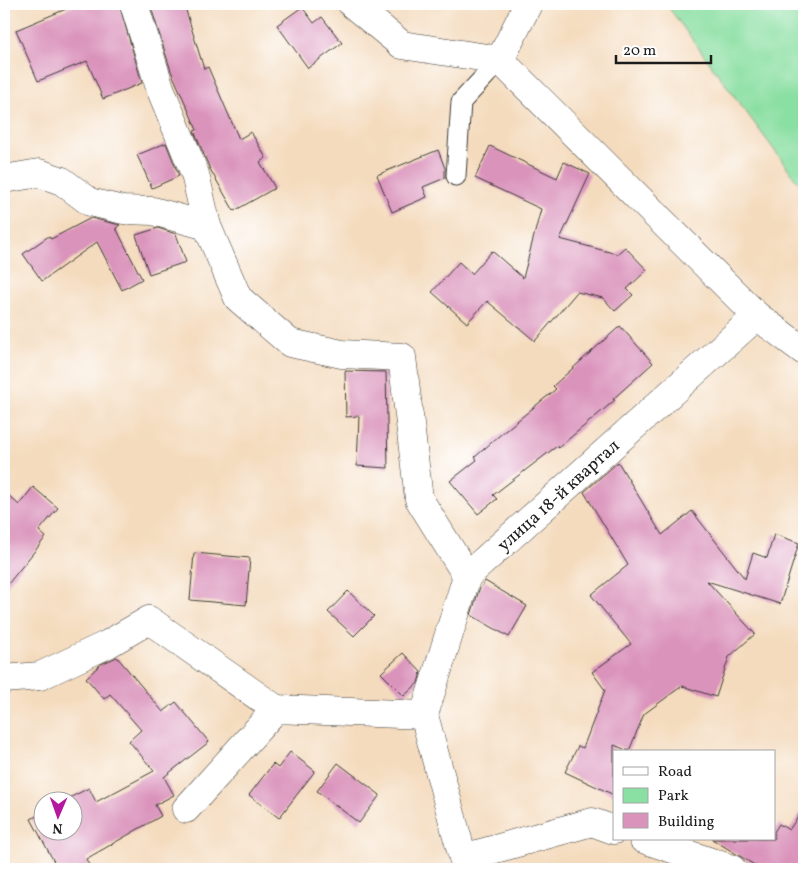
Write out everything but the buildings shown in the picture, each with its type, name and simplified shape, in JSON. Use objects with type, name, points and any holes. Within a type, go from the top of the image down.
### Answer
[{"type":"street","points":[[134,4],[160,88],[195,174],[207,226],[238,298],[290,342],[342,354],[402,357],[419,498],[467,576],[424,715],[460,865],[592,822],[613,830]]},
{"type":"street","points":[[352,4],[402,45],[500,60],[757,316],[804,351]]},
{"type":"street","points":[[500,60],[528,4]]},
{"type":"street","points":[[4,180],[38,173],[62,182],[90,202],[123,210],[153,211],[207,226]]},
{"type":"street","name":"улица 18-й квартал","points":[[467,576],[757,316]]},
{"type":"street","points":[[4,680],[40,676],[108,644],[149,620],[276,709],[424,715]]},
{"type":"street","points":[[186,809],[276,709]]},
{"type":"street","points":[[646,840],[732,869]]},
{"type":"lane","points":[[456,176],[461,102],[500,60]]},
{"type":"green space","points":[[666,4],[804,4],[804,190]]}]
